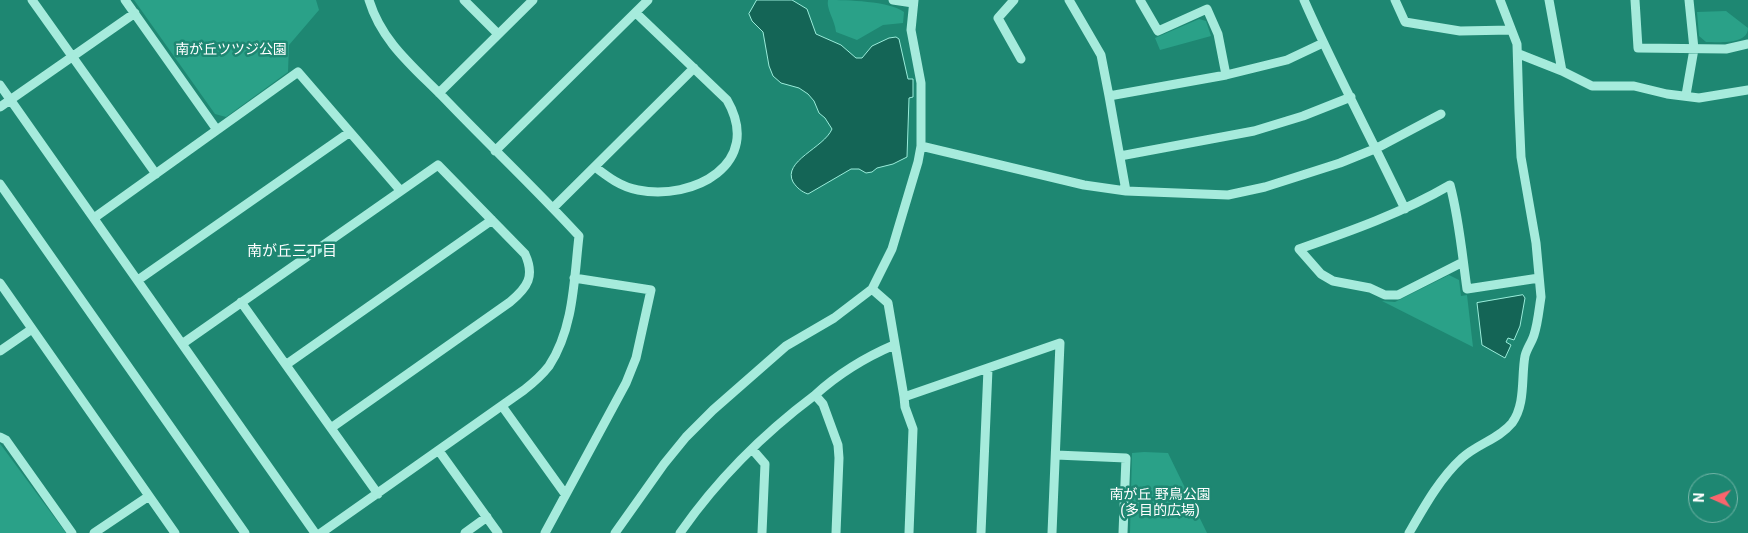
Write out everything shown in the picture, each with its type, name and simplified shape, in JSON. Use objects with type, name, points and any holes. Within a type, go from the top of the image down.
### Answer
[{"type":"street","points":[[32,0],[156,174]]},
{"type":"street","points":[[125,0],[217,130]]},
{"type":"street","points":[[321,533],[524,390],[548,366],[564,334],[568,320],[579,236],[406,62],[388,39],[374,15],[369,0]]},
{"type":"street","points":[[464,0],[498,34]]},
{"type":"street","points":[[439,94],[533,0]]},
{"type":"street","points":[[495,151],[648,0]]},
{"type":"street","points":[[615,533],[664,464],[686,437],[713,410],[786,346],[828,322],[872,289],[892,249],[921,146],[921,82],[911,30],[914,1],[894,0]]},
{"type":"street","points":[[1014,0],[998,18],[1021,59]]},
{"type":"street","points":[[1069,0],[1101,55],[1126,191]]},
{"type":"street","points":[[1140,0],[1158,31],[1207,9],[1218,34],[1226,75]]},
{"type":"street","points":[[1304,0],[1405,209]]},
{"type":"street","points":[[1395,0],[1406,22],[1460,31],[1511,30]]},
{"type":"street","points":[[1410,533],[1420,513],[1462,458],[1501,433],[1512,422],[1518,412],[1521,398],[1526,354],[1535,334],[1541,297],[1536,243],[1522,157],[1518,44],[1500,0]]},
{"type":"street","points":[[1549,0],[1562,71]]},
{"type":"street","points":[[1635,0],[1638,48],[1726,50],[1748,44]]},
{"type":"street","points":[[1686,95],[1694,49],[1689,0]]},
{"type":"street","points":[[0,107],[135,13]]},
{"type":"street","points":[[594,167],[615,182],[638,190],[662,192],[682,190],[717,174],[726,167],[735,144],[737,132],[727,100],[636,13]]},
{"type":"street","points":[[1109,96],[1226,75],[1287,60],[1323,42]]},
{"type":"street","points":[[1518,54],[1562,71],[1592,86],[1634,86],[1666,94],[1708,97],[1748,90]]},
{"type":"street","points":[[553,208],[694,68]]},
{"type":"street","points":[[94,218],[298,72],[400,190]]},
{"type":"street","points":[[0,84],[315,533]]},
{"type":"street","points":[[1120,156],[1254,131],[1303,116],[1351,97]]},
{"type":"street","points":[[921,146],[1084,186],[1126,191],[1228,195],[1265,187],[1304,175],[1377,148],[1441,114]]},
{"type":"street","points":[[138,280],[350,132]]},
{"type":"street","points":[[182,344],[438,165],[525,254],[530,271],[528,282],[524,289],[510,302],[331,428]]},
{"type":"street","points":[[0,184],[245,533]]},
{"type":"street","points":[[1463,262],[1398,295],[1386,295],[1370,288],[1333,282],[1320,274],[1299,249],[1358,229],[1405,209],[1450,184],[1454,197],[1467,289],[1539,278]]},
{"type":"street","points":[[287,364],[492,220]]},
{"type":"street","points":[[545,533],[626,383],[636,358],[651,290],[574,278]]},
{"type":"street","points":[[0,283],[175,533]]},
{"type":"street","points":[[872,289],[888,303],[905,407],[913,429],[909,533]]},
{"type":"street","points":[[241,302],[378,494]]},
{"type":"street","points":[[0,351],[32,329]]},
{"type":"street","points":[[904,397],[1060,343],[1052,533]]},
{"type":"street","points":[[680,533],[725,475],[784,418],[828,383],[879,351],[894,345]]},
{"type":"street","points":[[981,533],[988,369]]},
{"type":"street","points":[[815,395],[823,404],[838,445],[840,458],[836,533]]},
{"type":"street","points":[[502,406],[565,494]]},
{"type":"street","points":[[0,437],[6,440],[72,533]]},
{"type":"street","points":[[752,449],[765,464],[762,533]]},
{"type":"street","points":[[439,451],[498,533]]},
{"type":"street","points":[[1056,455],[1126,458],[1123,533]]},
{"type":"street","points":[[94,533],[149,496]]},
{"type":"street","points":[[465,533],[487,517]]},
{"type":"green space","name":"南が丘ツツジ公園","points":[[134,0],[316,0],[319,10],[289,45],[288,72],[226,117],[215,114]]},
{"type":"green space","points":[[828,0],[888,5],[904,12],[903,23],[883,25],[857,40],[836,32],[828,7]]},
{"type":"green space","points":[[1726,11],[1748,28],[1747,33],[1738,40],[1706,42],[1699,36],[1697,12]]},
{"type":"green space","points":[[1199,19],[1206,21],[1211,36],[1160,50],[1155,38]]},
{"type":"green space","points":[[1449,275],[1459,280],[1461,296],[1467,295],[1473,347],[1382,301],[1395,302]]},
{"type":"green space","points":[[1,445],[66,533],[0,533]]},
{"type":"green space","name":"南が丘 野鳥公園 (多目的広場)","points":[[1132,453],[1168,453],[1207,533],[1130,533]]},
{"type":"water","points":[[757,0],[792,0],[807,9],[816,34],[841,45],[856,58],[862,58],[872,46],[889,38],[896,37],[899,39],[908,79],[913,79],[913,97],[909,98],[907,157],[893,164],[877,168],[872,172],[866,173],[859,169],[851,169],[808,194],[796,186],[791,174],[793,168],[798,161],[828,136],[832,129],[825,118],[819,113],[814,101],[808,94],[799,88],[781,83],[773,76],[769,66],[763,32],[752,21],[749,14]]},
{"type":"water","points":[[1523,295],[1525,298],[1520,326],[1514,340],[1508,338],[1506,342],[1511,345],[1505,358],[1482,345],[1477,303]]},
{"type":"district","name":"南が丘三丁目","points":[[292,252]]}]
